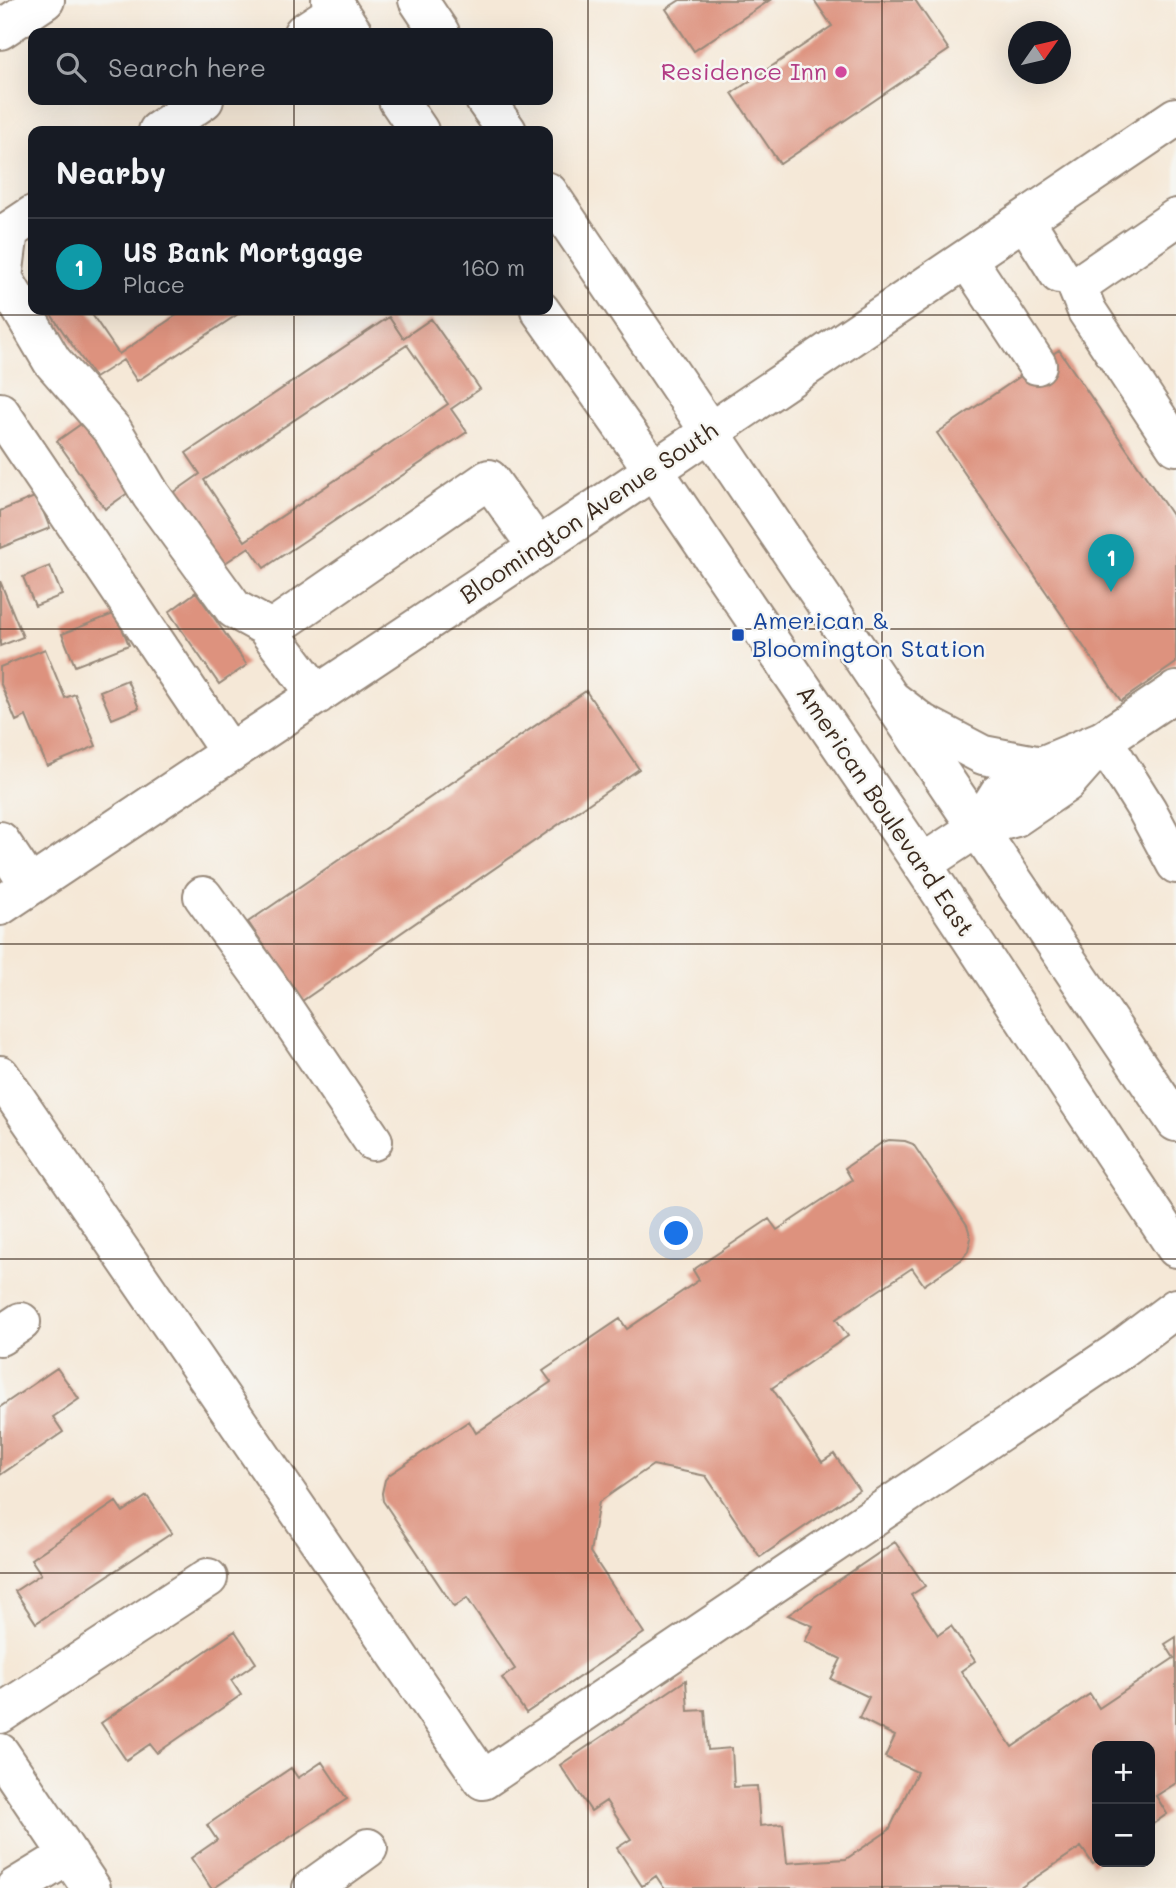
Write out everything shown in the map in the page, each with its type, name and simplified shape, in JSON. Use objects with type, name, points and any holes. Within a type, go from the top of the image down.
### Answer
[{"type":"main road","points":[[0,30],[46,0]]},
{"type":"main road","points":[[418,0],[437,28]]},
{"type":"main road","points":[[313,28],[341,14]]},
{"type":"main road","points":[[165,126],[197,105]]},
{"type":"main road","points":[[401,105],[416,126]]},
{"type":"main road","points":[[489,105],[503,126]]},
{"type":"main road","name":"Bloomington Avenue South","points":[[15,896],[654,471],[1176,117]]},
{"type":"main road","points":[[553,199],[1176,1122]]},
{"type":"main road","points":[[28,218],[9,231],[3,278],[52,360],[113,431],[151,495],[234,609],[265,626],[317,695]]},
{"type":"main road","points":[[1176,219],[1087,279],[1078,289],[1087,311],[1176,446]]},
{"type":"main road","points":[[1025,220],[1059,274]]},
{"type":"main road","points":[[967,259],[1037,365]]},
{"type":"main road","name":"American Boulevard East","points":[[544,315],[654,471],[922,864],[1176,1248]]},
{"type":"main road","points":[[0,412],[230,753]]},
{"type":"main road","points":[[269,631],[489,479],[538,548]]},
{"type":"main road","points":[[977,828],[999,793],[1041,766],[1103,740],[1176,691]]},
{"type":"main road","points":[[890,699],[922,723],[983,755],[1041,766]]},
{"type":"main road","points":[[922,864],[977,828],[1016,817],[1066,783],[1103,740]]},
{"type":"main road","points":[[1103,740],[1147,810],[1176,864]]},
{"type":"main road","points":[[0,841],[15,896]]},
{"type":"main road","points":[[203,896],[267,984],[373,1141]]},
{"type":"main road","points":[[0,1075],[483,1780],[1109,1358],[1176,1308]]},
{"type":"main road","points":[[0,1714],[208,1578]]},
{"type":"main road","points":[[0,1754],[91,1888]]},
{"type":"main road","points":[[312,1888],[368,1848]]},
{"type":"main road","points":[[15,1888],[69,1855]]},
{"type":"building","name":"Residence Inn","points":[[680,0],[770,0],[694,51],[666,9]]},
{"type":"building","name":"Residence Inn","points":[[814,0],[915,0],[949,50],[780,164],[732,93],[832,26]]},
{"type":"building","points":[[51,315],[92,315],[119,354],[177,315],[236,315],[137,381],[123,360],[95,378]]},
{"type":"building","points":[[389,317],[403,338],[431,319],[480,389],[451,409],[467,432],[264,568],[249,547],[222,565],[173,493],[200,474],[186,453]],"holes":[[[407,345],[448,404],[245,541],[204,480]]]},
{"type":"building","points":[[1059,350],[1176,521],[1176,663],[1121,701],[937,433]]},
{"type":"building","points":[[84,422],[132,490],[105,509],[57,441]]},
{"type":"building","points":[[37,496],[50,528],[0,548],[0,511]]},
{"type":"building","points":[[50,566],[62,595],[35,606],[23,577]]},
{"type":"building","points":[[0,581],[23,637],[0,646]]},
{"type":"building","points":[[196,592],[247,665],[219,684],[169,612]]},
{"type":"building","points":[[116,613],[129,645],[75,666],[62,634]]},
{"type":"building","points":[[45,649],[65,698],[75,694],[96,746],[47,766],[26,716],[16,721],[0,682],[0,667]]},
{"type":"building","points":[[127,680],[139,708],[112,719],[100,691]]},
{"type":"building","points":[[586,691],[639,769],[302,1001],[248,922]]},
{"type":"building","points":[[889,1140],[913,1144],[967,1225],[971,1238],[968,1251],[961,1260],[924,1285],[912,1268],[836,1319],[848,1336],[772,1388],[822,1462],[834,1454],[859,1490],[760,1557],[706,1476],[653,1465],[599,1502],[590,1552],[644,1633],[526,1713],[502,1678],[515,1669],[467,1598],[454,1607],[383,1501],[385,1480],[469,1421],[476,1433],[551,1382],[543,1371],[620,1319],[627,1329],[699,1280],[693,1270],[769,1219],[777,1230],[852,1180],[845,1168]]},
{"type":"building","points":[[57,1368],[79,1399],[53,1417],[63,1432],[0,1475],[0,1407]]},
{"type":"building","points":[[147,1496],[172,1533],[36,1623],[15,1591],[41,1574],[31,1559],[116,1502],[123,1512]]},
{"type":"building","points":[[895,1542],[925,1586],[911,1595],[938,1635],[951,1626],[975,1661],[961,1671],[1012,1747],[1090,1694],[1099,1708],[1174,1658],[1165,1644],[1176,1637],[1176,1783],[1156,1796],[1167,1814],[1155,1822],[1155,1741],[1092,1741],[1092,1863],[1081,1847],[1020,1888],[664,1888],[656,1876],[642,1886],[617,1848],[631,1839],[606,1801],[591,1811],[560,1765],[686,1680],[688,1711],[705,1710],[708,1750],[732,1748],[734,1787],[757,1786],[760,1826],[783,1824],[787,1863],[846,1859],[889,1830],[917,1772],[885,1757],[895,1736],[859,1718],[869,1697],[831,1679],[841,1659],[805,1641],[813,1626],[788,1615]]},
{"type":"building","points":[[235,1631],[256,1663],[231,1680],[241,1695],[157,1753],[150,1744],[126,1760],[101,1723]]},
{"type":"building","points":[[322,1762],[347,1799],[211,1888],[191,1858],[217,1840],[207,1825],[291,1768],[298,1778]]},
{"type":"place","name":"Residence Inn","points":[[841,72]]},
{"type":"place","name":"US Bank Mortgage","points":[[1111,592]]},
{"type":"place","name":"American & Bloomington Station","points":[[738,635]]}]
